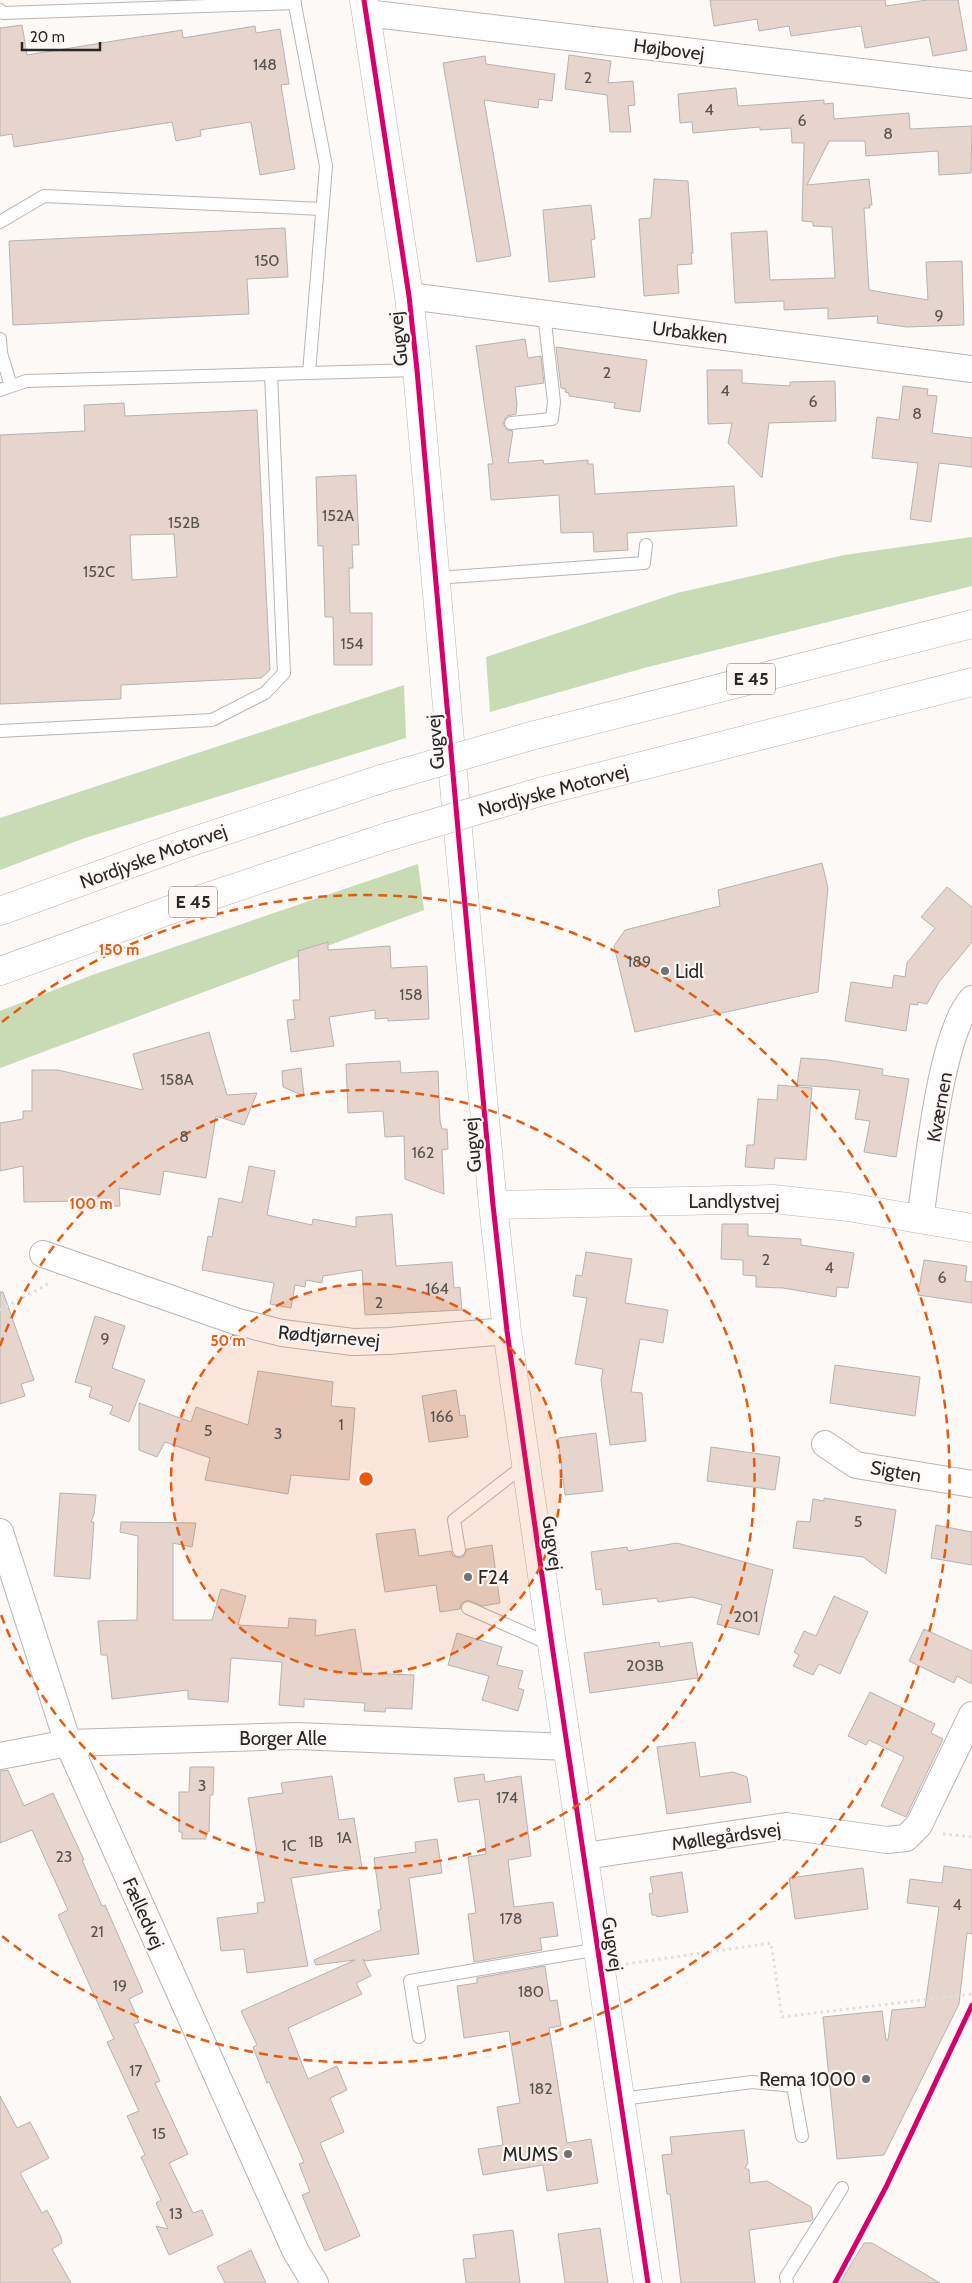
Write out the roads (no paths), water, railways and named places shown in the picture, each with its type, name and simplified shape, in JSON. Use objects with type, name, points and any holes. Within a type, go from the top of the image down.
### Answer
[{"type":"main road","name":"Gugvej","points":[[365,7],[409,296],[417,370],[493,1205],[508,1331],[552,1645],[622,2099],[648,2283]]},
{"type":"main road","name":"Nordjyske Motorvej","points":[[0,911],[182,845],[381,779],[531,736],[972,624]]},
{"type":"main road","name":"Nordjyske Motorvej","points":[[0,971],[194,901],[387,837],[543,791],[972,682]]},
{"type":"main road","name":"Landlystvej","points":[[493,1205],[773,1199],[848,1207],[972,1228]]},
{"type":"street","name":"Højbovej","points":[[365,7],[972,85]]},
{"type":"street","name":"Urbakken","points":[[409,296],[972,369]]},
{"type":"street","name":"Kværnen","points":[[920,1219],[942,1084],[952,1038],[972,999]]},
{"type":"street","name":"Rødtjørnevej","points":[[43,1254],[238,1322],[282,1333],[324,1339],[371,1342],[508,1331]]},
{"type":"street","name":"Sigten","points":[[825,1444],[856,1465],[972,1484]]},
{"type":"street","name":"Fælledvej","points":[[0,1532],[68,1743],[296,2252],[315,2283]]},
{"type":"street","name":"Møllegårdsvej","points":[[585,1856],[786,1826],[887,1840],[906,1838],[919,1824],[972,1714]]},
{"type":"street","name":"Borger Alle","points":[[0,1756],[68,1743],[296,1736],[568,1747]]},
{"type":"lane","points":[[0,10],[3,13],[294,1],[326,166],[309,373]]},
{"type":"lane","points":[[0,222],[44,196],[322,209]]},
{"type":"lane","points":[[510,423],[552,419],[554,402],[544,313]]},
{"type":"lane","points":[[0,339],[6,388],[26,381],[417,370]]},
{"type":"lane","points":[[0,731],[212,720],[266,693],[284,673],[271,374]]},
{"type":"lane","points":[[436,578],[644,563],[646,545]]},
{"type":"lane","points":[[459,1550],[454,1520],[526,1464]]},
{"type":"lane","points":[[468,1608],[552,1645]]},
{"type":"lane","points":[[419,2037],[410,1981],[600,1958]]},
{"type":"lane","points":[[622,2099],[752,2082],[794,2086],[802,2136]]},
{"type":"lane","points":[[787,2283],[786,2277],[842,2188]]},
{"type":"place","name":"Lidl","points":[[665,971]]},
{"type":"place","name":"F24","points":[[468,1577]]},
{"type":"place","name":"Rema 1000","points":[[866,2079]]},
{"type":"place","name":"MUMS","points":[[568,2154]]}]
